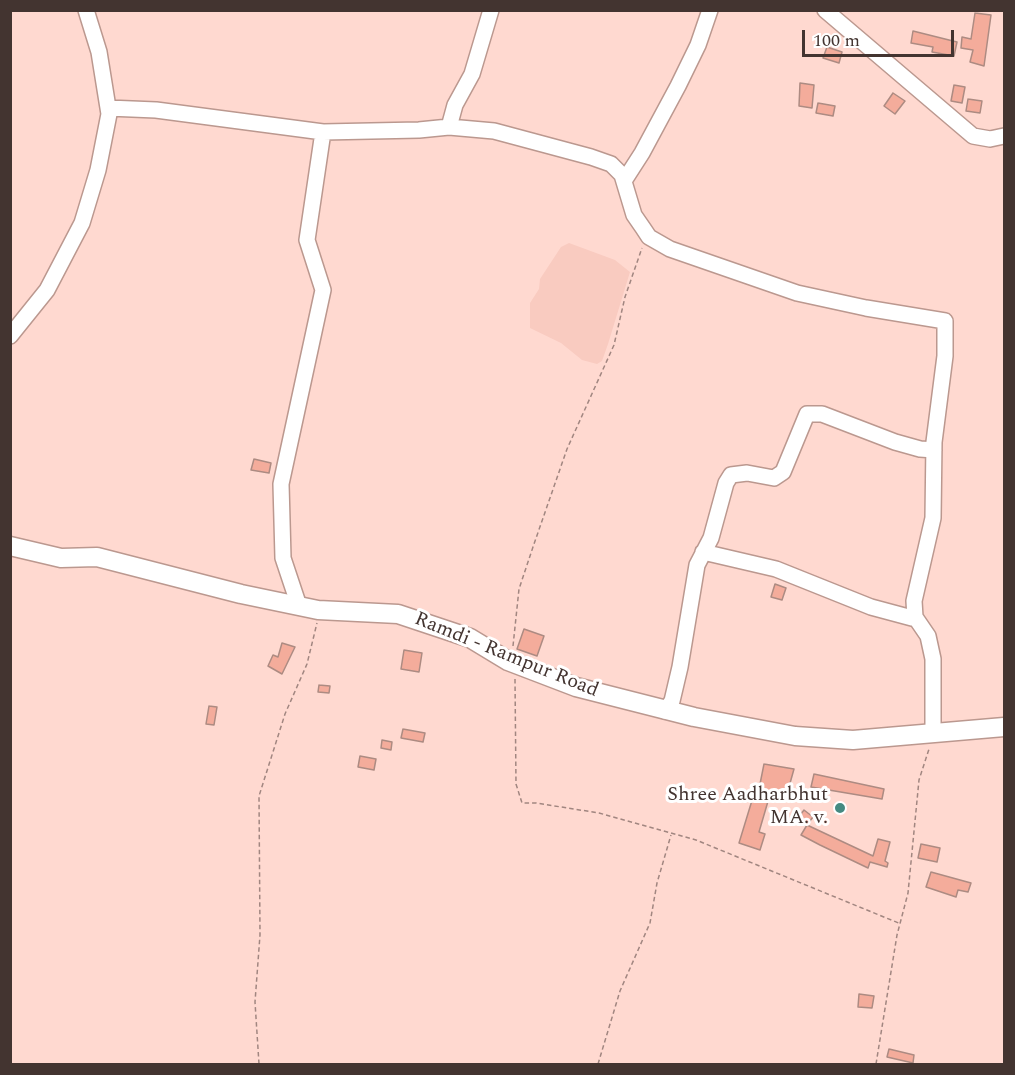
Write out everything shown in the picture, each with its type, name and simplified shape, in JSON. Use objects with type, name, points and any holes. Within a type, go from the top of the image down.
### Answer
[{"type":"main road","name":"Ramdi - Rampur Road","points":[[10,546],[61,558],[98,557],[241,594],[318,610],[398,614],[470,638],[512,662],[576,687],[665,711],[795,736],[853,741],[1005,727]]},
{"type":"street","points":[[10,336],[47,290],[82,223],[98,170],[108,108],[99,52],[86,10]]},
{"type":"street","points":[[449,127],[455,105],[472,74],[491,10]]},
{"type":"street","points":[[624,181],[642,153],[678,86],[698,45],[710,10]]},
{"type":"street","points":[[825,10],[973,136],[990,140],[1005,136]]},
{"type":"street","points":[[108,108],[156,110],[323,132],[419,130],[449,127],[494,131],[611,164],[624,181],[634,214],[649,237],[670,249],[713,266],[797,293],[866,309],[945,321],[945,356],[934,450],[933,518],[914,601],[915,617],[928,636],[933,659],[933,734]]},
{"type":"street","points":[[299,606],[283,558],[281,484],[322,290],[307,240],[323,132]]},
{"type":"street","points":[[665,711],[672,700],[680,667],[688,610],[703,552],[717,521],[726,483],[737,472],[774,478],[783,472],[807,414],[822,414],[895,442],[920,449],[934,450]]},
{"type":"street","points":[[703,552],[776,569],[871,607],[912,618]]},
{"type":"path","points":[[649,237],[636,260],[614,345],[567,448],[519,589],[512,662],[513,744],[516,784],[522,803],[536,802],[599,813],[696,840],[901,924]]},
{"type":"path","points":[[259,1065],[255,1002],[260,934],[259,796],[282,722],[307,664],[318,610]]},
{"type":"path","points":[[876,1065],[897,935],[909,885],[919,780],[933,734]]},
{"type":"path","points":[[598,1065],[620,991],[650,923],[657,883],[672,834]]},
{"type":"shaded area","points":[[569,243],[615,260],[630,272],[602,361],[597,364],[582,360],[561,343],[530,328],[530,303],[539,289],[540,279],[561,247]]},
{"type":"building","points":[[975,13],[991,15],[984,66],[970,62],[973,50],[961,48],[962,37],[971,39]]},
{"type":"building","points":[[913,31],[957,42],[954,56],[932,52],[933,47],[911,43]]},
{"type":"building","points":[[827,47],[842,52],[839,63],[823,58]]},
{"type":"building","points":[[800,83],[814,85],[812,108],[799,106]]},
{"type":"building","points":[[954,85],[965,87],[962,103],[951,101]]},
{"type":"building","points":[[893,93],[905,101],[895,114],[884,106]]},
{"type":"building","points":[[968,99],[982,101],[980,113],[966,111]]},
{"type":"building","points":[[818,103],[835,106],[833,116],[816,113]]},
{"type":"building","points":[[254,459],[271,463],[269,473],[251,470]]},
{"type":"building","points":[[775,584],[786,588],[782,600],[771,597]]},
{"type":"building","points":[[524,629],[544,636],[537,656],[517,649]]},
{"type":"building","points":[[282,643],[295,647],[282,674],[268,666],[273,655],[278,657]]},
{"type":"building","points":[[404,650],[422,653],[419,672],[401,669]]},
{"type":"building","points":[[319,685],[330,686],[329,693],[318,692]]},
{"type":"building","points":[[209,706],[217,707],[214,725],[206,724]]},
{"type":"building","points":[[403,729],[425,733],[423,742],[401,738]]},
{"type":"building","points":[[382,740],[392,742],[391,750],[381,748]]},
{"type":"building","points":[[360,756],[376,759],[374,770],[358,767]]},
{"type":"building","points":[[764,764],[794,769],[787,794],[771,791],[759,832],[765,834],[760,850],[739,843],[757,784],[760,784]]},
{"type":"building","points":[[814,774],[884,789],[882,799],[811,787]]},
{"type":"building","points":[[804,810],[813,817],[806,826],[797,819]]},
{"type":"building","points":[[807,825],[873,856],[878,839],[890,842],[885,861],[888,863],[887,867],[870,862],[868,868],[820,845],[801,835]]},
{"type":"building","points":[[921,844],[940,848],[937,862],[918,858]]},
{"type":"building","points":[[931,872],[971,883],[968,892],[958,890],[956,897],[926,887]]},
{"type":"building","points":[[859,994],[874,996],[872,1008],[858,1007]]},
{"type":"building","points":[[889,1049],[914,1055],[913,1063],[887,1057]]},
{"type":"place","name":"Shree Aadharbhut MA. v.","points":[[840,808]]}]
